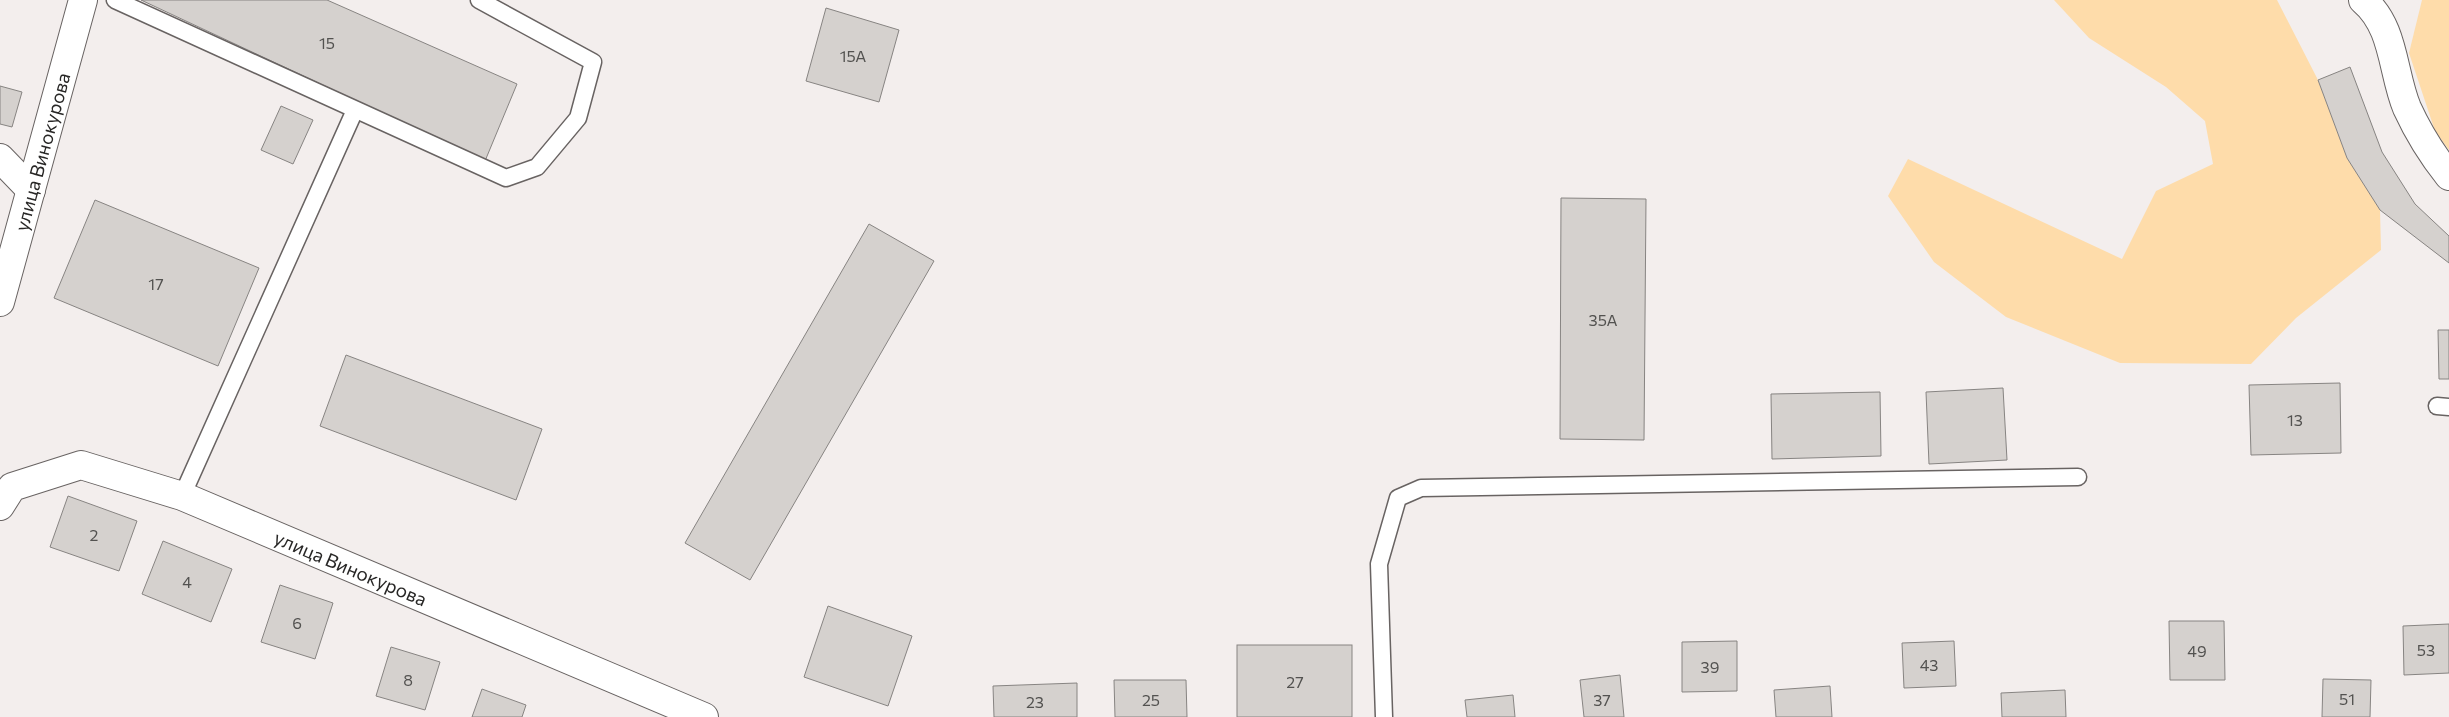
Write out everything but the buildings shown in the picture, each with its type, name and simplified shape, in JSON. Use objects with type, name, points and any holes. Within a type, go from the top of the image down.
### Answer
[{"type":"street","name":"улица Винокурова","points":[[0,302],[83,0]]},
{"type":"street","points":[[2363,0],[2386,28],[2407,108],[2435,159],[2449,176]]},
{"type":"street","points":[[3,166],[31,190]]},
{"type":"street","name":"улица Винокурова","points":[[0,506],[12,487],[81,465],[182,496],[704,717]]},
{"type":"lane","points":[[115,0],[506,178],[537,167],[578,118],[593,62],[479,0]]},
{"type":"lane","points":[[182,496],[355,110]]},
{"type":"lane","points":[[1384,717],[1379,564],[1398,498],[1421,488],[2078,477]]},
{"type":"shaded area","points":[[2054,0],[2277,0],[2318,80],[2347,158],[2380,210],[2381,250],[2296,318],[2251,364],[2120,363],[2006,317],[1934,262],[1888,196],[1908,159],[2122,259],[2156,191],[2213,164],[2205,121],[2166,87],[2089,38]]},
{"type":"shaded area","points":[[2422,0],[2449,0],[2449,150],[2435,131],[2409,53]]}]
